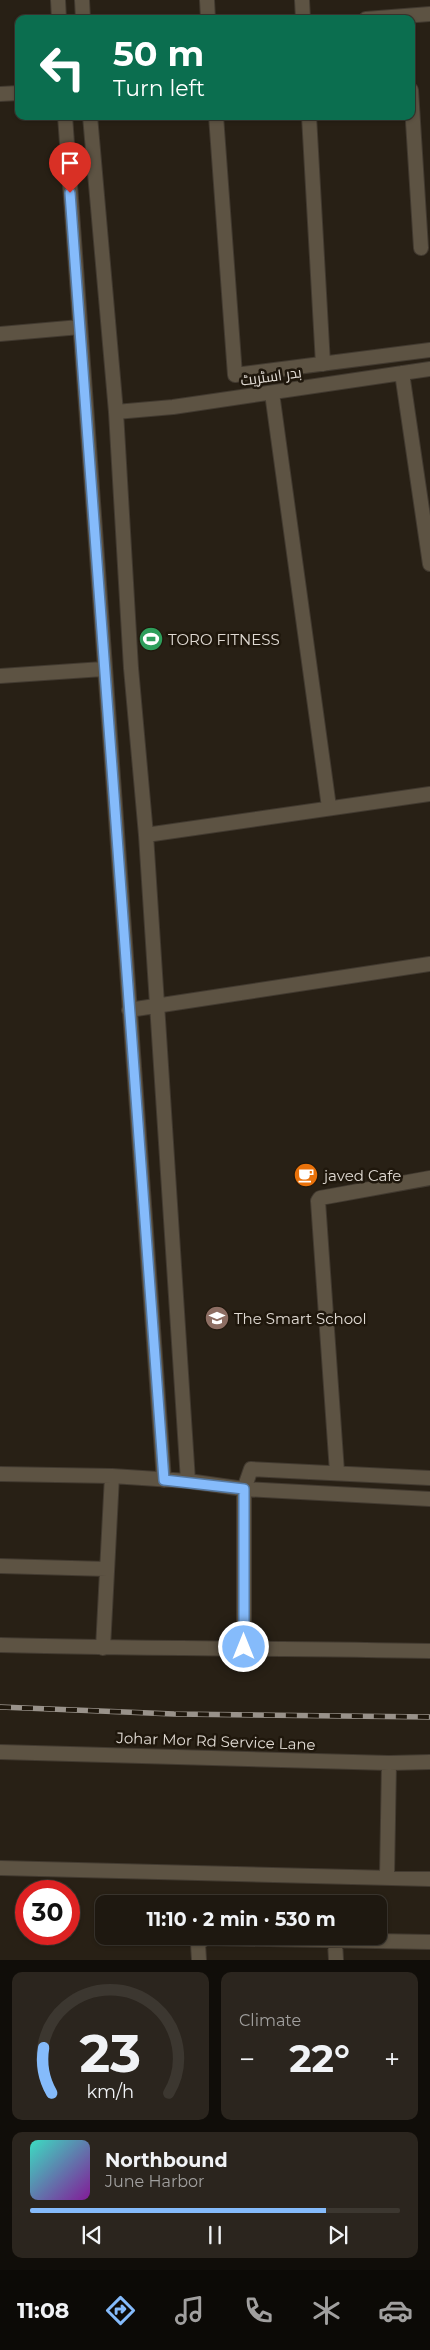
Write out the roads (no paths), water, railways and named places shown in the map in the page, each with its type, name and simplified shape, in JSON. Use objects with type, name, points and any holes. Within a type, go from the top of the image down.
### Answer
[{"type":"street","points":[[58,0],[59,15]]},
{"type":"street","points":[[82,0],[83,15]]},
{"type":"street","points":[[207,0],[208,15]]},
{"type":"street","points":[[302,0],[303,15]]},
{"type":"street","points":[[415,16],[430,14]]},
{"type":"street","points":[[0,94],[15,93]]},
{"type":"street","points":[[65,120],[103,669],[164,1480]]},
{"type":"street","points":[[90,120],[116,412],[131,668],[146,835],[158,1005],[188,1481]]},
{"type":"street","points":[[216,120],[234,375],[430,350]]},
{"type":"street","points":[[309,120],[323,364]]},
{"type":"street","points":[[413,120],[421,248]]},
{"type":"street","points":[[0,334],[80,327]]},
{"type":"street","name":"بدر اسٹریٹ","points":[[116,412],[173,408],[430,369]]},
{"type":"street","points":[[402,373],[430,564]]},
{"type":"street","points":[[272,393],[329,807]]},
{"type":"street","points":[[0,676],[103,669]]},
{"type":"street","points":[[146,835],[329,807],[430,794]]},
{"type":"street","points":[[129,1010],[430,964]]},
{"type":"street","points":[[336,1472],[318,1201],[320,1198],[430,1178]]},
{"type":"street","points":[[244,1647],[244,1489],[251,1469],[430,1478]]},
{"type":"street","points":[[0,1474],[112,1476],[188,1481],[244,1489],[430,1499]]},
{"type":"street","points":[[103,1648],[112,1476]]},
{"type":"street","points":[[0,1566],[107,1569]]},
{"type":"street","points":[[0,1645],[103,1648],[244,1647],[430,1651]]},
{"type":"street","name":"Johar Mor Rd Service Lane","points":[[0,1752],[389,1763],[430,1762]]},
{"type":"street","points":[[387,1877],[389,1763]]},
{"type":"street","points":[[0,1868],[430,1879]]},
{"type":"street","points":[[387,1942],[430,1942]]},
{"type":"street","points":[[198,1945],[199,1960]]},
{"type":"street","points":[[335,1945],[336,1960]]},
{"type":"railway","points":[[0,1707],[174,1714],[430,1717]]},
{"type":"place","name":"TORO FITNESS","points":[[151,639]]},
{"type":"place","name":"javed Cafe","points":[[306,1175]]},
{"type":"place","name":"The Smart School","points":[[217,1318]]}]
